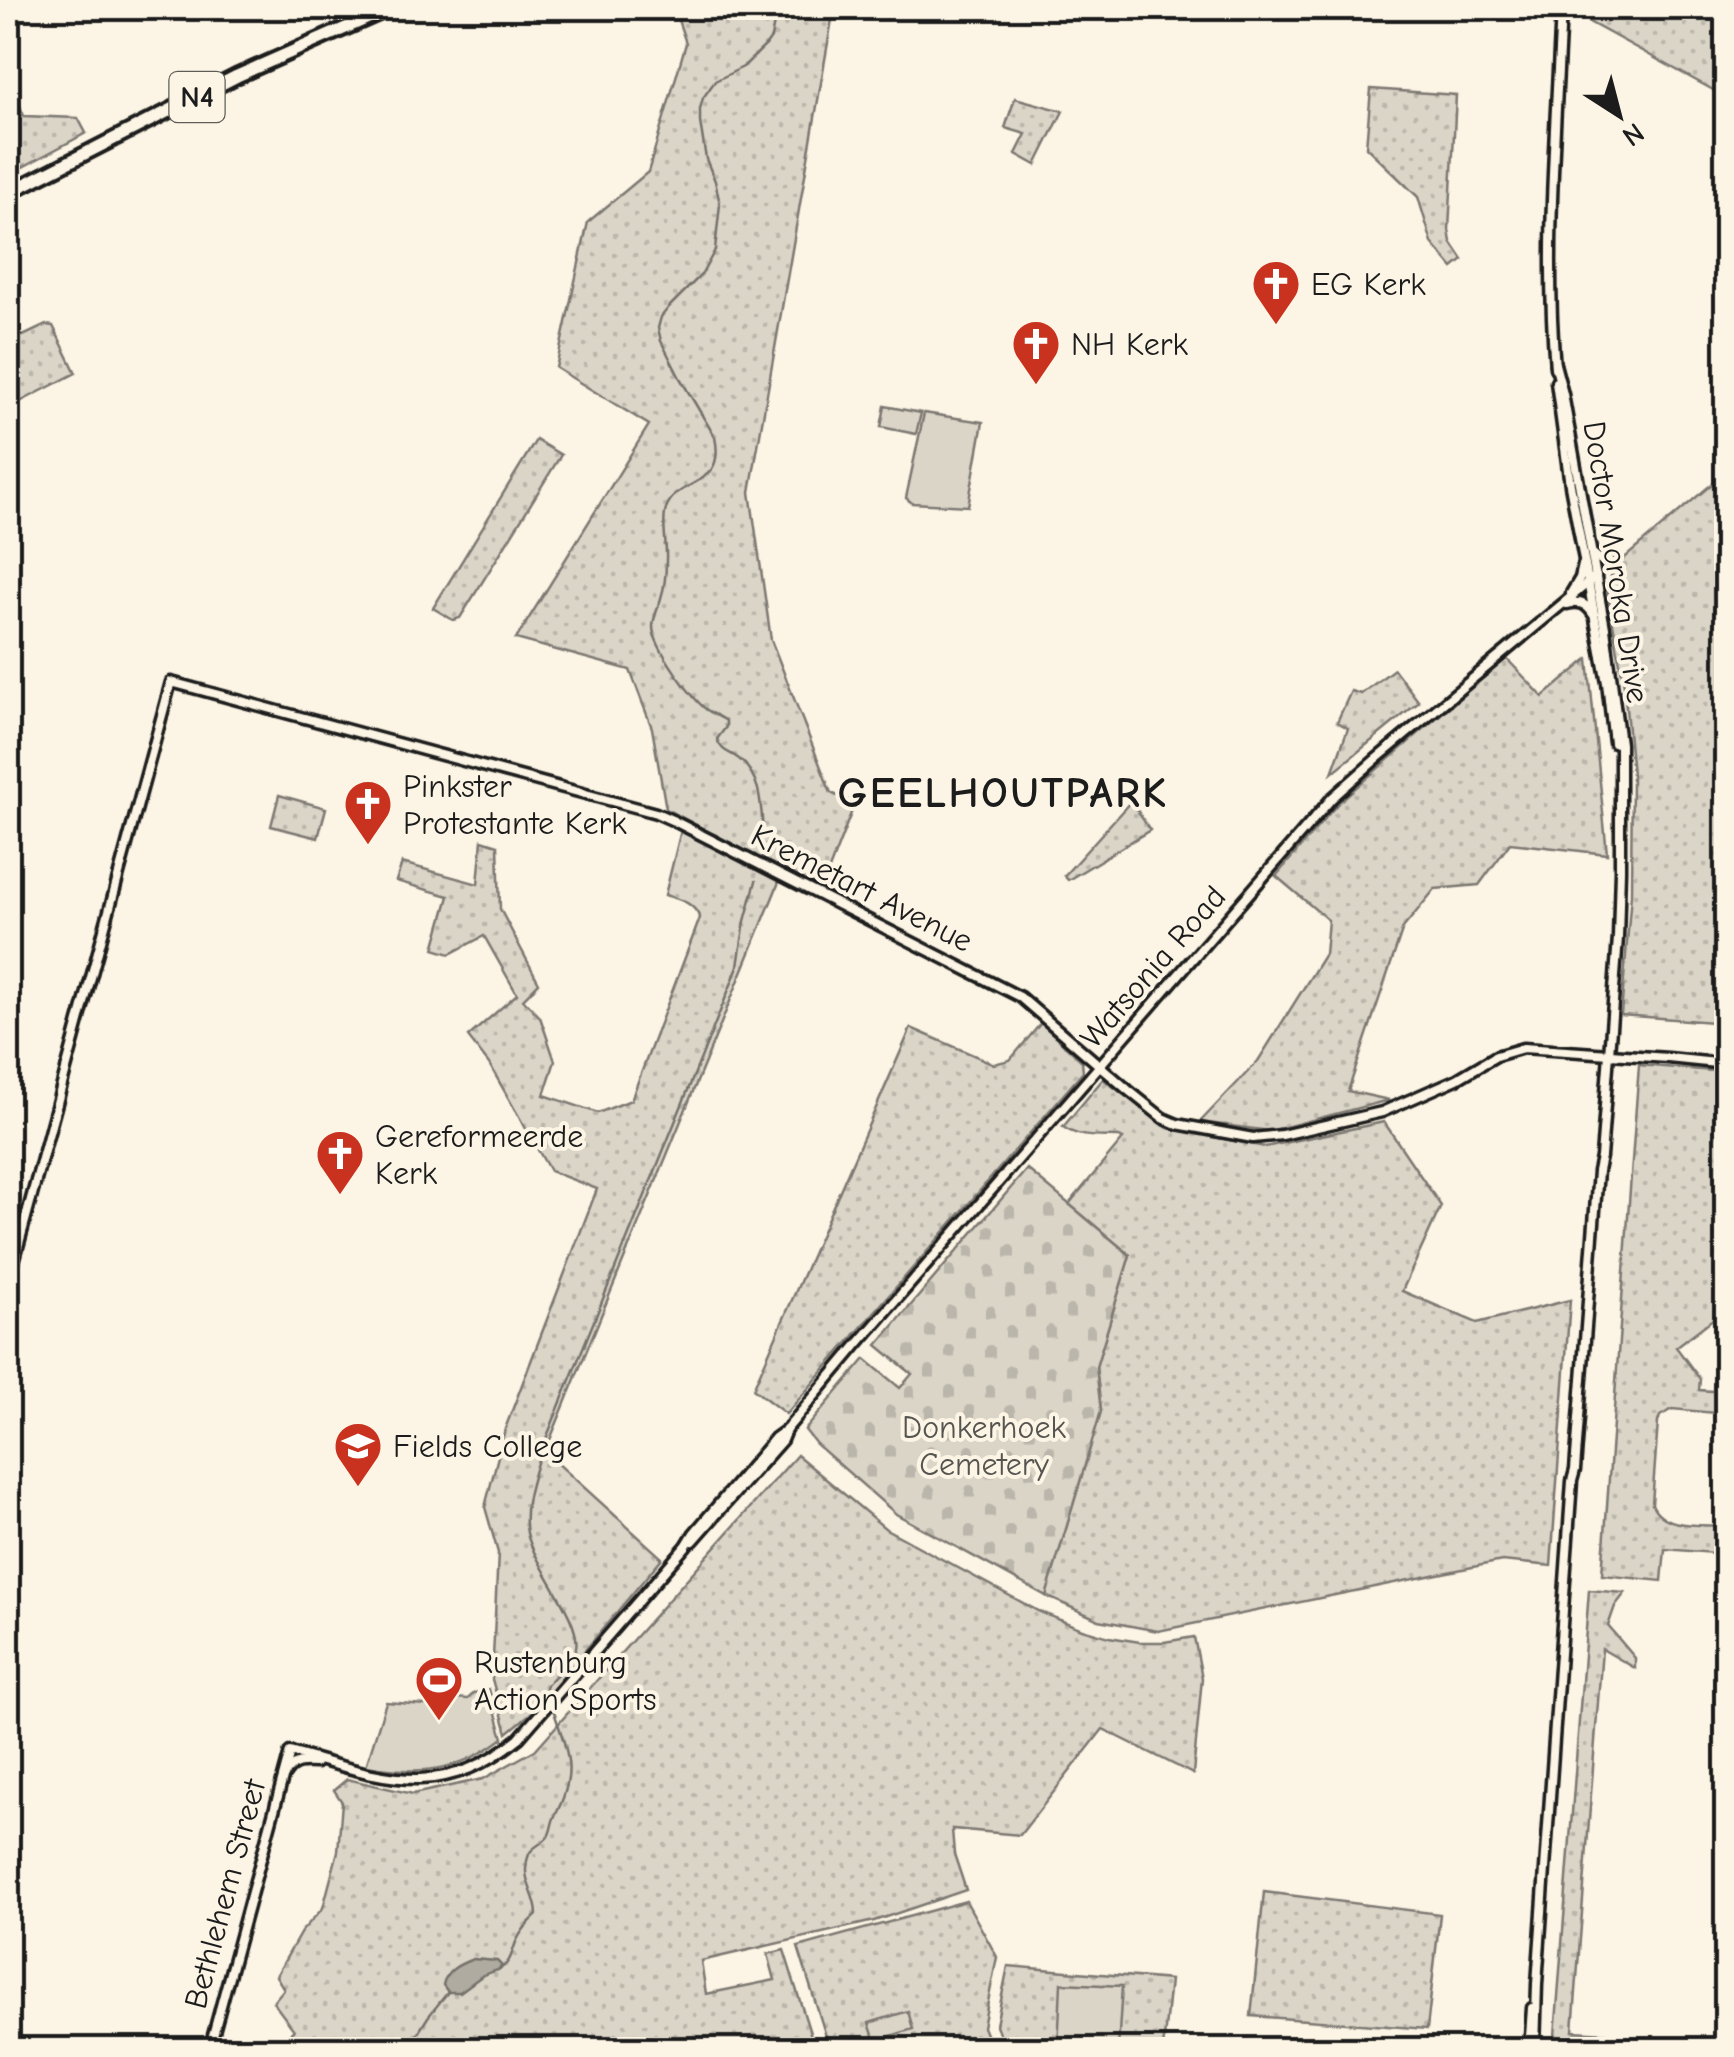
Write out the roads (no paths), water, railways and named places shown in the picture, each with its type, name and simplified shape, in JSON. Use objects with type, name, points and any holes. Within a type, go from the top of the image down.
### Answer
[{"type":"highway","name":"N4","points":[[8,193],[238,76],[391,8]]},
{"type":"main road","name":"Doctor Moroka Drive","points":[[1561,8],[1551,226],[1556,396],[1619,768]]},
{"type":"main road","name":"Doctor Moroka Drive","points":[[1532,2050],[1564,1580],[1620,870],[1620,744],[1614,684],[1555,364]]},
{"type":"main road","points":[[1591,550],[1594,556],[1611,562]]},
{"type":"main road","points":[[1562,604],[1580,578],[1584,560]]},
{"type":"main road","name":"Watsonia Road","points":[[290,1752],[410,1780],[443,1777],[486,1762],[507,1748],[699,1536],[858,1344],[1332,798],[1596,576]]},
{"type":"main road","points":[[1562,604],[1584,604],[1594,615]]},
{"type":"main road","name":"Kremetart Avenue","points":[[8,1284],[170,682],[656,813],[1004,988],[1027,1002],[1170,1122],[1261,1138],[1382,1112],[1488,1062],[1517,1053],[1726,1064]]},
{"type":"main road","name":"Bethlehem Street","points":[[209,2050],[290,1752]]},
{"type":"main road","points":[[282,1778],[298,1762],[330,1763]]},
{"type":"waterway","points":[[763,833],[759,793],[752,774],[717,739],[726,721],[692,695],[655,635],[653,623],[665,574],[667,506],[673,497],[708,474],[717,453],[715,437],[680,378],[658,328],[661,317],[702,274],[715,250],[720,204],[700,122],[703,98],[715,81],[743,67],[766,45],[777,8]]},
{"type":"waterway","points":[[548,1698],[547,1685],[571,1658],[576,1636],[527,1533],[531,1484],[738,966],[756,881]]},
{"type":"waterway","points":[[498,1970],[537,1915],[526,1863],[531,1851],[549,1836],[566,1787],[568,1763],[553,1709]]},
{"type":"waterway","points":[[415,2038],[448,1992]]},
{"type":"place","name":"EG Kerk","points":[[1276,326]]},
{"type":"place","name":"NH Kerk","points":[[1036,386]]},
{"type":"place","name":"Pinkster Protestante Kerk","points":[[368,846]]},
{"type":"place","name":"Gereformeerde Kerk","points":[[340,1196]]},
{"type":"place","name":"Fields College","points":[[358,1488]]},
{"type":"place","name":"Rustenburg Action Sports","points":[[439,1722]]},
{"type":"district","name":"GEELHOUTPARK","points":[[1003,793]]},
{"type":"park label","name":"Donkerhoek Cemetery","points":[[984,1446]]}]
